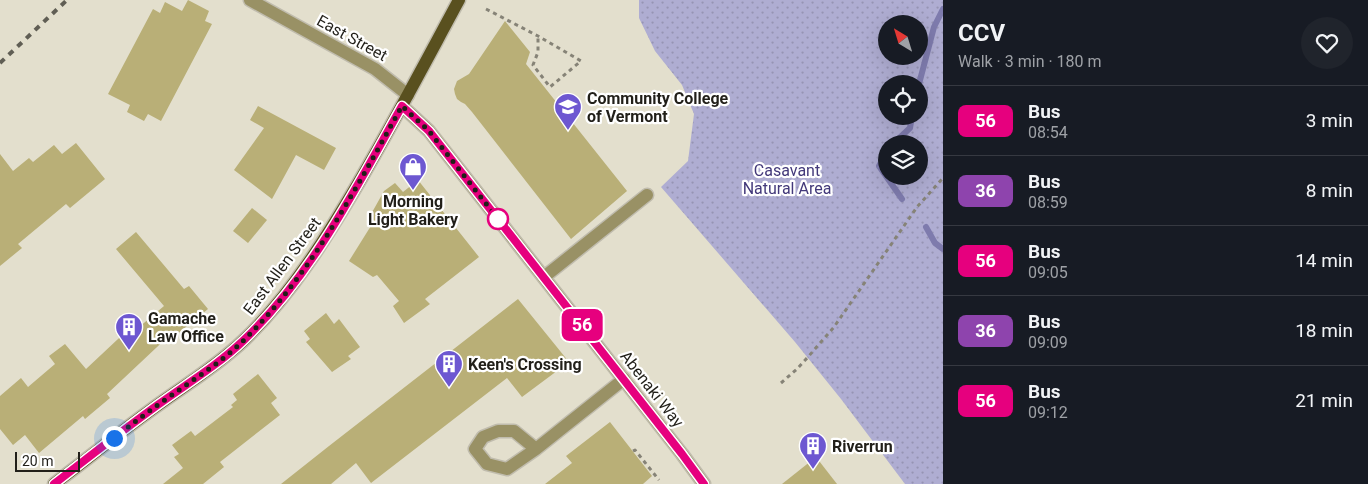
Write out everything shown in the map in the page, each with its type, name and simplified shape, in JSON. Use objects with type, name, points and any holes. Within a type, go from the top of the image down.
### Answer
[{"type":"main road","name":"East Allen Street","points":[[54,484],[144,415],[218,362],[244,340],[297,279],[347,202],[405,101],[459,0]]},
{"type":"street","name":"East Street","points":[[257,2],[375,69],[405,101]]},
{"type":"street","name":"Abenaki Way","points":[[405,101],[624,379],[704,484]]},
{"type":"street","points":[[544,277],[647,195]]},
{"type":"street","points":[[536,449],[624,379]]},
{"type":"path","points":[[486,9],[538,36],[581,61],[550,87],[533,65],[538,52],[538,36]]},
{"type":"path","points":[[780,383],[808,358],[834,327],[918,207],[943,178]]},
{"type":"path","points":[[633,451],[635,450],[659,480]]},
{"type":"green space","name":"Casavant Natural Area","points":[[639,0],[943,0],[943,484],[905,484],[795,342],[661,187],[688,161],[694,114],[682,85],[655,51],[639,18]]},
{"type":"building","points":[[188,0],[209,11],[205,21],[212,24],[161,121],[148,114],[144,121],[127,112],[130,105],[108,94],[153,9],[160,13],[165,2],[182,11]]},
{"type":"building","name":"Community College of Vermont","points":[[505,21],[530,52],[526,64],[627,191],[571,239],[472,112],[457,99],[455,94],[454,89],[457,81],[469,74]]},
{"type":"building","points":[[258,106],[336,148],[324,170],[296,155],[272,199],[234,170],[264,128],[250,120]]},
{"type":"building","points":[[76,143],[105,179],[70,208],[66,204],[18,244],[22,248],[0,266],[0,154],[13,171],[29,158],[33,162],[54,145],[62,154]]},
{"type":"building","points":[[418,180],[479,257],[425,299],[430,304],[404,323],[393,306],[399,301],[377,275],[373,277],[349,261],[374,221],[370,216],[384,191],[395,183],[403,192]]},
{"type":"building","points":[[252,208],[267,220],[248,243],[233,231]]},
{"type":"building","points":[[136,232],[184,289],[189,286],[208,309],[176,335],[173,332],[107,394],[110,398],[85,419],[83,416],[39,453],[25,435],[13,445],[0,429],[0,396],[21,378],[28,387],[55,364],[49,356],[65,344],[86,369],[134,324],[138,328],[164,306],[116,249]]},
{"type":"building","name":"Keen's Crossing","points":[[518,299],[569,362],[522,397],[507,378],[371,483],[356,463],[331,484],[281,484],[329,446]]},
{"type":"building","points":[[326,313],[334,324],[339,319],[360,347],[348,356],[351,359],[332,372],[306,342],[310,339],[304,331]]},
{"type":"building","points":[[258,374],[277,398],[271,403],[280,415],[220,462],[224,467],[203,484],[163,484],[183,468],[174,457],[179,454],[172,445],[191,431],[195,436],[233,407],[231,405],[237,400],[233,394]]},
{"type":"building","points":[[610,422],[652,476],[643,484],[545,484],[572,463],[566,456]]},
{"type":"building","name":"Riverrun","points":[[816,457],[837,484],[782,484]]},
{"type":"waterway","points":[[921,75],[934,27],[943,9]]},
{"type":"waterway","points":[[903,135],[910,125]]},
{"type":"waterway","points":[[892,185],[902,199]]},
{"type":"waterway","points":[[926,227],[935,243],[943,249]]},
{"type":"railway","points":[[0,63],[67,0]]},
{"type":"bus line","name":"56","points":[[54,484],[144,415],[204,373],[233,350],[258,325],[297,279],[322,242],[402,106],[429,131],[554,289],[704,484]]},
{"type":"place","name":"Community College of Vermont","points":[[568,131]]},
{"type":"place","name":"Morning Light Bakery","points":[[413,191]]},
{"type":"place","name":"Gamache Law Office","points":[[129,351]]},
{"type":"place","name":"Keen's Crossing","points":[[449,388]]},
{"type":"place","name":"Riverrun","points":[[813,470]]},
{"type":"route","points":[[114,438],[233,350],[282,298],[322,242],[402,106],[424,125],[498,219]]}]
